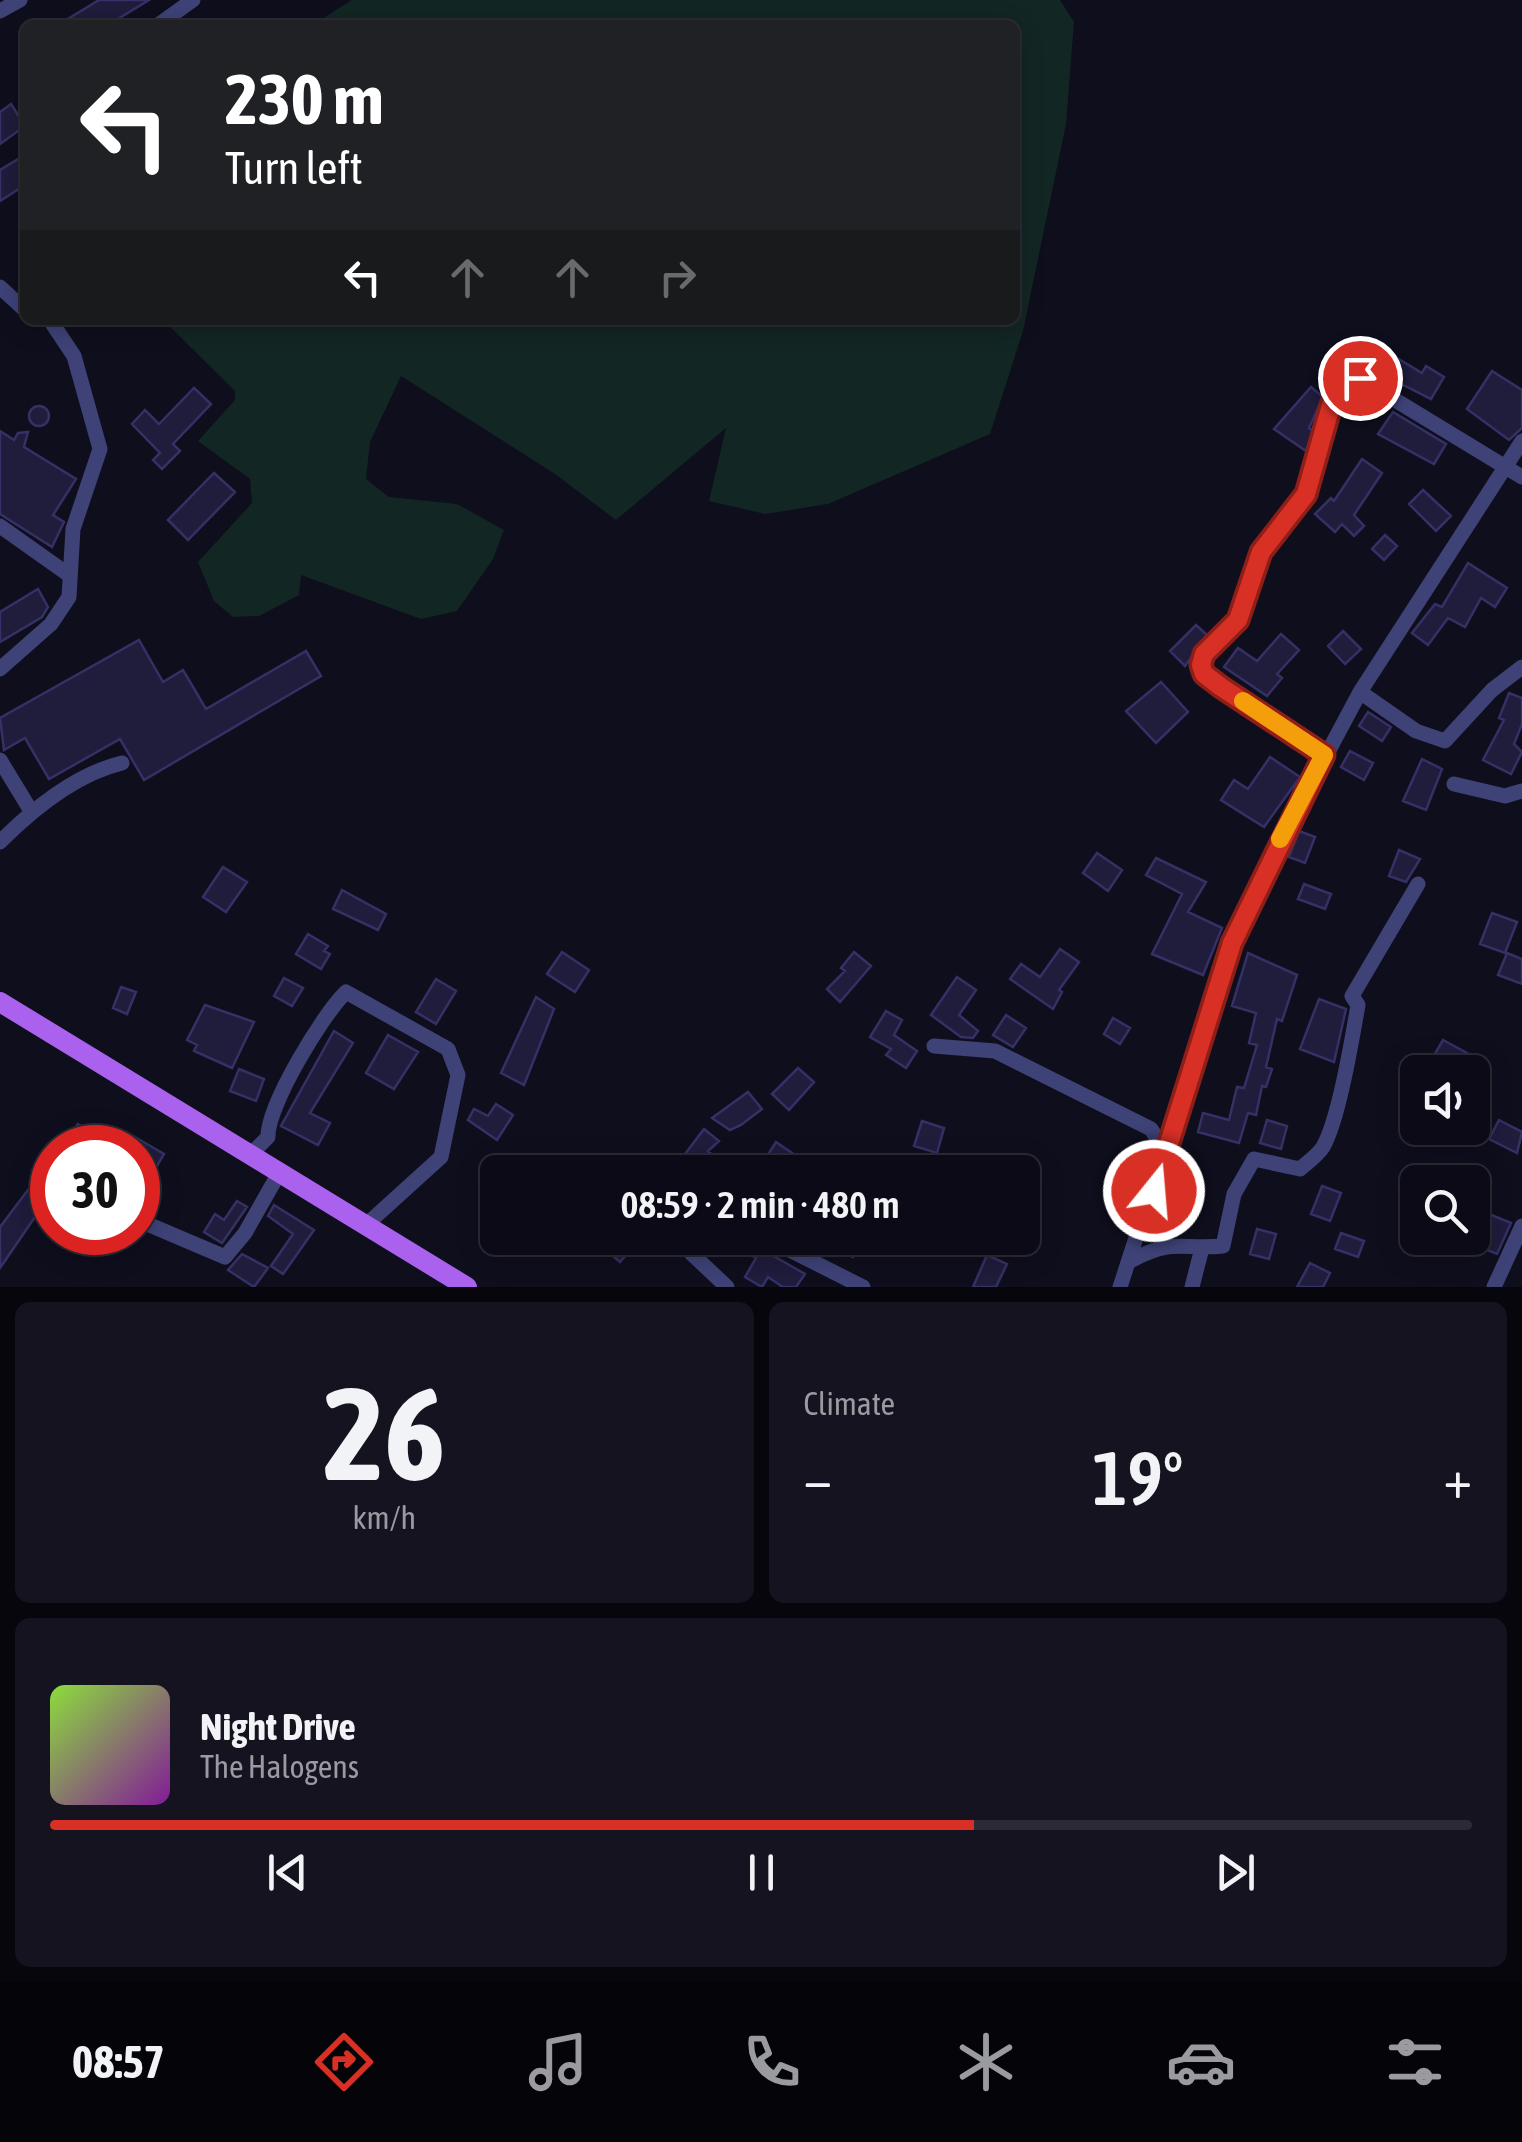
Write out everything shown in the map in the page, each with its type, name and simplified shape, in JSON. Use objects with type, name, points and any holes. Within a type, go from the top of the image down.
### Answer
[{"type":"main road","points":[[0,1002],[466,1287]]},
{"type":"street","points":[[0,11],[20,0]]},
{"type":"street","points":[[165,20],[193,0]]},
{"type":"street","points":[[0,287],[20,305]]},
{"type":"street","points":[[41,325],[74,356]]},
{"type":"street","points":[[0,669],[51,624],[70,597],[73,529],[100,448],[74,356],[53,325]]},
{"type":"street","points":[[1324,755],[1221,687],[1204,674],[1201,665],[1204,654],[1238,620],[1261,552],[1306,494],[1332,402],[1360,378],[1522,477]]},
{"type":"street","points":[[1120,1287],[1132,1260],[1232,943],[1324,755],[1360,692],[1522,441]]},
{"type":"street","points":[[0,526],[69,575]]},
{"type":"street","points":[[1360,692],[1416,731],[1446,741],[1492,690],[1522,668]]},
{"type":"street","points":[[0,760],[31,811]]},
{"type":"street","points":[[0,842],[31,811],[105,767],[122,763]]},
{"type":"street","points":[[1454,784],[1505,796],[1522,791]]},
{"type":"street","points":[[1132,1260],[1176,1242],[1202,1248],[1222,1246],[1234,1194],[1254,1159],[1300,1169],[1322,1150],[1335,1118],[1353,1034],[1358,1005],[1352,996],[1418,884]]},
{"type":"street","points":[[250,1155],[268,1137],[270,1117],[280,1097],[346,992],[448,1049],[458,1075],[441,1156],[366,1226]]},
{"type":"street","points":[[934,1046],[995,1051],[1151,1129],[1166,1153]]},
{"type":"street","points":[[160,1229],[225,1257],[245,1234],[280,1173]]},
{"type":"street","points":[[1494,1287],[1522,1226]]},
{"type":"street","points":[[1192,1287],[1202,1248]]},
{"type":"street","points":[[694,1255],[728,1287]]},
{"type":"street","points":[[800,1255],[863,1287]]},
{"type":"green space","points":[[352,0],[1060,0],[1074,22],[1066,124],[1023,331],[990,434],[828,504],[765,514],[709,501],[726,428],[616,520],[555,474],[401,376],[370,442],[366,479],[389,497],[457,504],[504,530],[493,559],[457,611],[421,619],[301,575],[299,595],[259,616],[233,617],[214,601],[198,562],[252,503],[250,479],[198,441],[235,400],[235,391],[168,325],[1020,325],[1020,20],[320,20]]},
{"type":"building","points":[[99,0],[149,0],[116,20],[66,20]]},
{"type":"building","points":[[11,104],[20,118],[20,130],[0,144],[0,112]]},
{"type":"building","points":[[20,158],[20,188],[0,201],[0,170]]},
{"type":"building","points":[[1387,352],[1422,373],[1426,366],[1444,377],[1431,399],[1376,371]]},
{"type":"building","points":[[1492,371],[1522,390],[1522,428],[1509,440],[1467,409]]},
{"type":"building","points":[[1311,387],[1323,397],[1309,428],[1313,431],[1306,451],[1274,429]]},
{"type":"building","points":[[194,388],[211,404],[173,444],[180,451],[162,469],[153,460],[160,453],[132,424],[145,410],[159,424]]},
{"type":"building","points":[[39,406],[49,416],[39,426],[29,416]]},
{"type":"building","points":[[1393,412],[1446,444],[1434,464],[1378,434]]},
{"type":"building","points":[[0,431],[14,440],[18,433],[28,432],[24,447],[76,479],[53,515],[64,522],[52,547],[0,514]]},
{"type":"building","points":[[1362,459],[1382,473],[1354,515],[1364,526],[1354,536],[1342,524],[1335,532],[1315,514],[1331,498],[1334,501]]},
{"type":"building","points":[[214,473],[235,492],[188,540],[168,520]]},
{"type":"building","points":[[1423,490],[1451,516],[1436,531],[1409,504]]},
{"type":"building","points":[[1385,535],[1397,546],[1384,560],[1372,549]]},
{"type":"building","points":[[1468,563],[1507,588],[1495,607],[1481,598],[1465,627],[1448,618],[1428,645],[1412,633],[1435,604],[1442,607]]},
{"type":"building","points":[[38,589],[48,607],[42,617],[0,642],[0,612]]},
{"type":"building","points":[[1196,625],[1207,635],[1185,666],[1170,651]]},
{"type":"building","points":[[1343,631],[1361,649],[1345,664],[1328,646]]},
{"type":"building","points":[[1281,634],[1299,650],[1277,674],[1282,678],[1267,696],[1224,667],[1238,648],[1257,661]]},
{"type":"building","points":[[139,640],[163,682],[183,670],[206,709],[306,651],[321,676],[144,780],[120,739],[49,779],[25,738],[4,750],[0,718]]},
{"type":"building","points":[[1161,682],[1188,712],[1156,743],[1126,711]]},
{"type":"building","points":[[1509,693],[1522,698],[1522,724],[1514,744],[1522,752],[1511,774],[1483,760],[1504,720],[1499,718]]},
{"type":"building","points":[[1368,712],[1391,727],[1382,741],[1359,726]]},
{"type":"building","points":[[1350,751],[1373,763],[1364,780],[1341,767]]},
{"type":"building","points":[[1270,757],[1300,777],[1264,827],[1221,800],[1234,780],[1248,789]]},
{"type":"building","points":[[1422,759],[1442,769],[1426,810],[1403,801]]},
{"type":"building","points":[[1299,831],[1315,837],[1305,863],[1289,857]]},
{"type":"building","points":[[1399,850],[1420,859],[1406,882],[1389,876]]},
{"type":"building","points":[[1097,853],[1122,870],[1108,891],[1083,873]]},
{"type":"building","points":[[1156,858],[1206,882],[1188,912],[1222,928],[1203,975],[1152,954],[1182,894],[1146,875]]},
{"type":"building","points":[[223,867],[247,882],[226,912],[203,897]]},
{"type":"building","points":[[1304,884],[1331,894],[1325,909],[1298,899]]},
{"type":"building","points":[[342,890],[386,914],[378,930],[333,909]]},
{"type":"building","points":[[1492,913],[1517,922],[1505,953],[1480,944]]},
{"type":"building","points":[[308,934],[328,946],[324,951],[330,954],[321,969],[296,954]]},
{"type":"building","points":[[1060,949],[1079,962],[1059,990],[1062,992],[1053,1009],[1010,979],[1021,964],[1040,977]]},
{"type":"building","points":[[562,952],[589,970],[575,992],[547,974]]},
{"type":"building","points":[[854,952],[871,966],[840,1002],[827,989],[845,971],[841,968]]},
{"type":"building","points":[[1248,953],[1297,975],[1282,1021],[1277,1019],[1266,1067],[1272,1069],[1266,1087],[1262,1086],[1256,1115],[1248,1113],[1239,1143],[1198,1132],[1203,1113],[1229,1120],[1237,1087],[1244,1088],[1257,1045],[1249,1043],[1256,1013],[1232,1006]]},
{"type":"building","points":[[1507,953],[1522,959],[1522,984],[1498,975]]},
{"type":"building","points":[[957,977],[976,990],[959,1015],[978,1031],[973,1038],[961,1037],[931,1015]]},
{"type":"building","points":[[284,978],[303,988],[292,1006],[274,996]]},
{"type":"building","points":[[436,979],[456,991],[436,1024],[416,1012]]},
{"type":"building","points":[[121,987],[136,992],[127,1014],[113,1008]]},
{"type":"building","points":[[536,997],[554,1009],[524,1085],[501,1073]]},
{"type":"building","points":[[1319,999],[1346,1009],[1334,1062],[1300,1049]]},
{"type":"building","points":[[205,1005],[254,1022],[232,1068],[194,1051],[197,1045],[187,1040]]},
{"type":"building","points":[[886,1011],[902,1020],[894,1035],[917,1051],[906,1068],[886,1055],[891,1049],[870,1037]]},
{"type":"building","points":[[1006,1015],[1026,1028],[1013,1047],[993,1035]]},
{"type":"building","points":[[1113,1018],[1130,1028],[1120,1044],[1104,1034]]},
{"type":"building","points":[[334,1031],[353,1043],[310,1113],[330,1123],[318,1145],[281,1126]]},
{"type":"building","points":[[388,1035],[418,1052],[394,1089],[366,1073]]},
{"type":"building","points":[[1443,1040],[1467,1053],[1466,1055],[1434,1055]]},
{"type":"building","points":[[798,1068],[814,1082],[789,1110],[772,1094]]},
{"type":"building","points":[[239,1069],[264,1079],[256,1101],[230,1091]]},
{"type":"building","points":[[748,1092],[762,1109],[741,1125],[730,1130],[712,1118]]},
{"type":"building","points":[[496,1104],[513,1115],[497,1140],[468,1120],[474,1109],[488,1116]]},
{"type":"building","points":[[1267,1120],[1287,1126],[1281,1149],[1260,1143]]},
{"type":"building","points":[[1499,1120],[1522,1132],[1517,1153],[1490,1137]]},
{"type":"building","points":[[922,1121],[944,1128],[937,1153],[914,1146]]},
{"type":"building","points":[[704,1129],[719,1141],[708,1151],[712,1155],[684,1155]]},
{"type":"building","points":[[776,1142],[795,1155],[768,1155]]},
{"type":"building","points":[[1322,1186],[1341,1193],[1330,1221],[1311,1214]]},
{"type":"building","points":[[30,1187],[30,1224],[0,1268],[0,1227]]},
{"type":"building","points":[[237,1201],[247,1207],[222,1243],[204,1232],[215,1214],[224,1220]]},
{"type":"building","points":[[274,1205],[314,1230],[283,1274],[271,1266],[293,1234],[268,1216]]},
{"type":"building","points":[[1490,1214],[1511,1223],[1497,1254],[1490,1251]]},
{"type":"building","points":[[1257,1229],[1276,1234],[1269,1259],[1250,1254]]},
{"type":"building","points":[[1341,1233],[1364,1241],[1358,1257],[1335,1249]]},
{"type":"building","points":[[242,1254],[268,1268],[254,1287],[228,1270]]},
{"type":"building","points":[[750,1255],[772,1255],[805,1274],[796,1287],[783,1287],[768,1277],[762,1287],[745,1277],[756,1258]]},
{"type":"building","points":[[987,1255],[1007,1264],[996,1287],[973,1287]]},
{"type":"building","points":[[1310,1263],[1330,1273],[1323,1287],[1297,1287]]},
{"type":"slow traffic","points":[[1243,701],[1324,755],[1280,839]]},
{"type":"route","points":[[1154,1191],[1232,943],[1278,841],[1324,755],[1221,687],[1204,674],[1201,665],[1204,654],[1238,620],[1261,552],[1306,494],[1332,402],[1348,384],[1360,378]]}]
